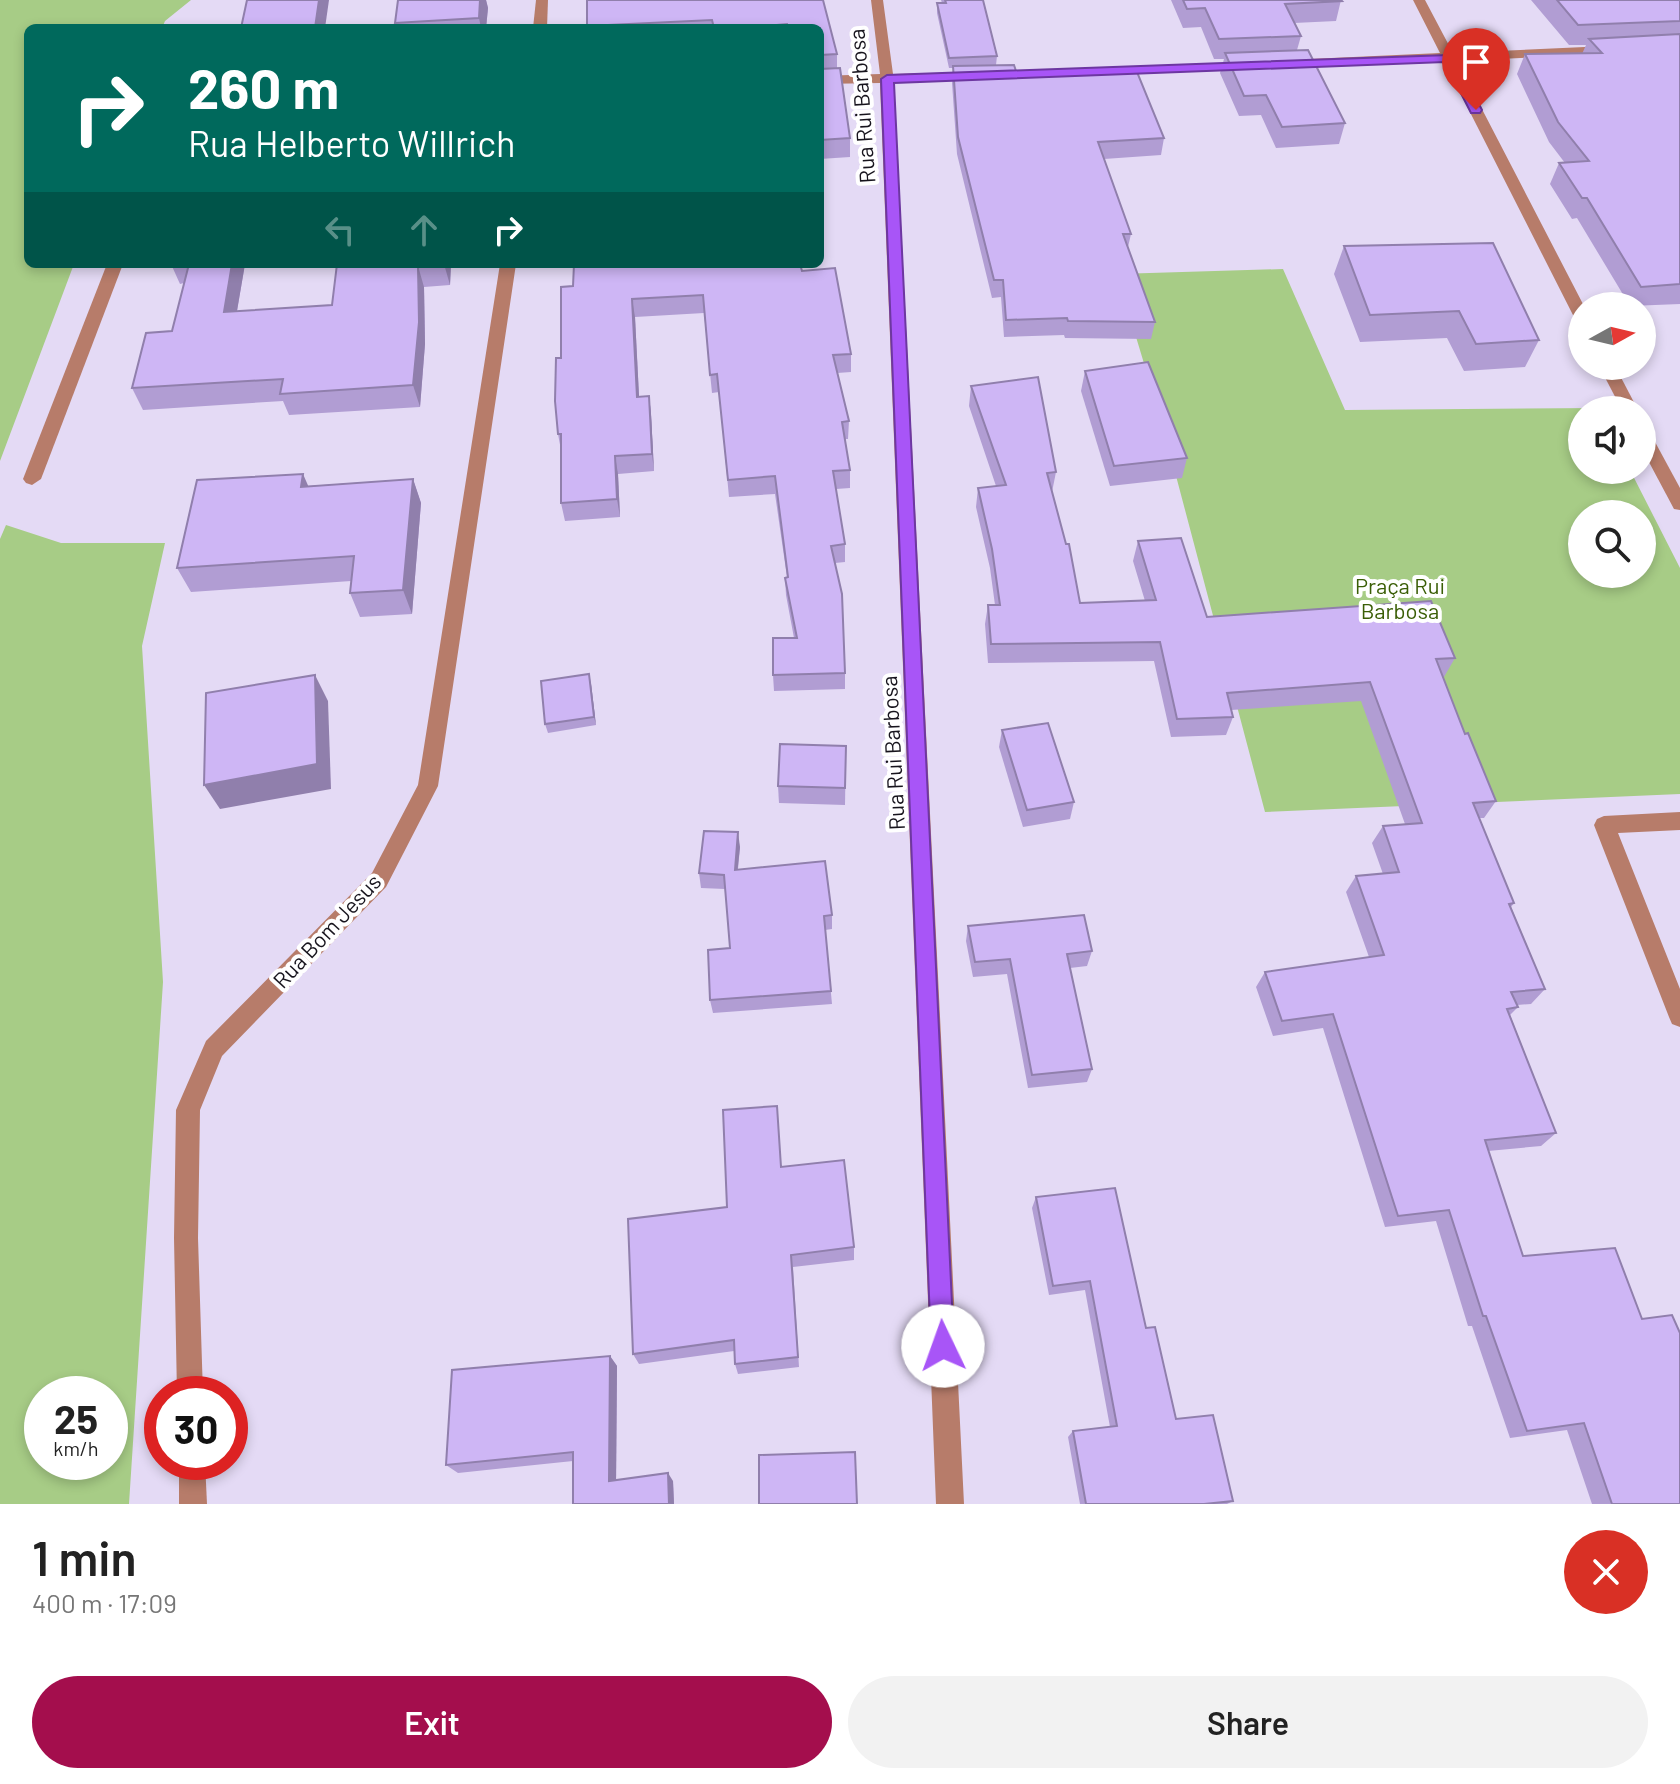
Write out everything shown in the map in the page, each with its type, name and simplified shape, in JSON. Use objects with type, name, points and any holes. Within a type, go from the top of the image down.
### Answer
[{"type":"street","points":[[540,24],[542,0]]},
{"type":"street","name":"Rua Rui Barbosa","points":[[877,0],[887,79],[950,1504]]},
{"type":"street","points":[[1419,0],[1569,292]]},
{"type":"street","points":[[1277,65],[1618,50]]},
{"type":"street","points":[[1090,71],[1262,65]]},
{"type":"street","points":[[824,80],[996,75]]},
{"type":"street","points":[[32,479],[113,268]]},
{"type":"street","name":"Rua Bom Jesus","points":[[190,1376],[186,1238],[188,1110],[214,1049],[379,880],[428,786],[507,268]]},
{"type":"street","points":[[1656,459],[1680,504]]},
{"type":"street","points":[[1680,821],[1604,825],[1680,1017]]},
{"type":"street","points":[[192,1480],[193,1504]]},
{"type":"green space","points":[[0,0],[191,0],[164,24],[24,24],[24,268],[72,268],[0,461]]},
{"type":"green space","name":"Praça Rui Barbosa","points":[[1283,269],[1345,410],[1568,408],[1568,484],[1637,484],[1645,500],[1568,500],[1568,588],[1656,588],[1656,521],[1680,568],[1680,794],[1265,812],[1162,423],[1117,274]]},
{"type":"green space","points":[[6,525],[61,543],[165,543],[142,646],[163,982],[129,1504],[0,1504],[0,539]]},
{"type":"building","points":[[247,0],[319,0],[316,24],[242,24]]},
{"type":"building","points":[[398,0],[480,0],[479,18],[395,23]]},
{"type":"building","points":[[587,0],[823,0],[837,54],[824,55],[824,24],[713,24],[712,20],[587,24]]},
{"type":"building","points":[[945,0],[983,0],[997,56],[949,58],[937,3],[946,3]]},
{"type":"building","points":[[1183,0],[1342,1],[1285,4],[1301,36],[1219,39],[1205,8],[1187,9]]},
{"type":"building","points":[[1557,0],[1680,0],[1680,21],[1578,25]]},
{"type":"building","points":[[1680,34],[1680,284],[1641,287],[1587,198],[1582,198],[1559,163],[1589,161],[1558,122],[1525,54],[1602,53],[1589,39]]},
{"type":"building","points":[[1308,50],[1345,123],[1282,127],[1266,95],[1244,96],[1225,53]]},
{"type":"building","points":[[1014,65],[1017,74],[1135,67],[1164,138],[1098,142],[1131,234],[1123,234],[1155,322],[1068,321],[1067,318],[1006,320],[1003,280],[994,280],[958,137],[953,66]]},
{"type":"building","points":[[840,68],[850,138],[824,140],[824,69]]},
{"type":"building","points":[[1493,243],[1539,340],[1476,344],[1459,311],[1370,315],[1344,246]]},
{"type":"building","points":[[188,268],[231,268],[224,312],[332,305],[337,268],[418,268],[419,322],[413,385],[280,394],[283,379],[132,388],[146,333],[172,331]]},
{"type":"building","points":[[574,268],[801,268],[802,271],[835,268],[851,354],[833,355],[849,421],[842,422],[850,470],[833,471],[845,544],[831,546],[842,594],[845,673],[773,675],[773,638],[797,638],[785,578],[788,577],[775,476],[728,480],[717,374],[710,375],[703,295],[632,299],[637,397],[649,396],[652,454],[615,456],[617,499],[561,503],[561,434],[558,434],[555,401],[556,358],[561,358],[561,287],[573,286]]},
{"type":"building","points":[[1148,362],[1187,458],[1114,466],[1085,371]]},
{"type":"building","points":[[1038,377],[1056,472],[1047,473],[1066,544],[1069,544],[1080,603],[1156,600],[1138,541],[1181,538],[1207,617],[1431,601],[1455,658],[1436,659],[1465,734],[1468,733],[1496,801],[1473,803],[1514,903],[1509,904],[1545,989],[1511,992],[1518,1007],[1507,1009],[1556,1133],[1485,1140],[1523,1256],[1615,1248],[1642,1319],[1672,1315],[1680,1333],[1680,1504],[1612,1504],[1584,1423],[1527,1431],[1486,1316],[1483,1316],[1449,1210],[1398,1216],[1333,1014],[1282,1021],[1265,972],[1384,955],[1356,876],[1399,872],[1383,826],[1422,823],[1370,682],[1227,693],[1233,717],[1177,719],[1160,642],[991,644],[988,605],[1000,605],[992,549],[978,488],[1006,485],[971,386]]},
{"type":"building","points":[[303,474],[301,487],[413,479],[403,590],[350,593],[354,556],[177,568],[197,480]]},
{"type":"building","points":[[589,674],[594,717],[545,724],[541,681]]},
{"type":"building","points":[[315,675],[317,764],[204,785],[206,693]]},
{"type":"building","points":[[1048,723],[1074,802],[1027,810],[1002,730]]},
{"type":"building","points":[[780,744],[846,746],[845,788],[778,786]]},
{"type":"building","points":[[704,831],[738,832],[735,870],[825,861],[832,915],[824,916],[831,991],[710,1000],[708,950],[730,948],[724,875],[699,873]]},
{"type":"building","points":[[1084,915],[1092,951],[1067,954],[1092,1069],[1032,1075],[1010,959],[975,962],[968,926]]},
{"type":"building","points":[[777,1106],[781,1167],[844,1160],[854,1247],[791,1255],[798,1357],[735,1364],[734,1340],[633,1354],[628,1219],[727,1207],[723,1110]]},
{"type":"building","points":[[1115,1188],[1146,1328],[1155,1327],[1176,1419],[1213,1415],[1233,1501],[1204,1504],[1086,1504],[1073,1431],[1117,1426],[1090,1281],[1053,1286],[1036,1197]]},
{"type":"building","points":[[610,1356],[609,1481],[668,1473],[669,1504],[573,1504],[573,1452],[446,1465],[452,1370]]},
{"type":"building","points":[[855,1452],[857,1504],[759,1504],[759,1455]]},
{"type":"route","points":[[943,1346],[887,79],[1449,58],[1476,110]]}]
